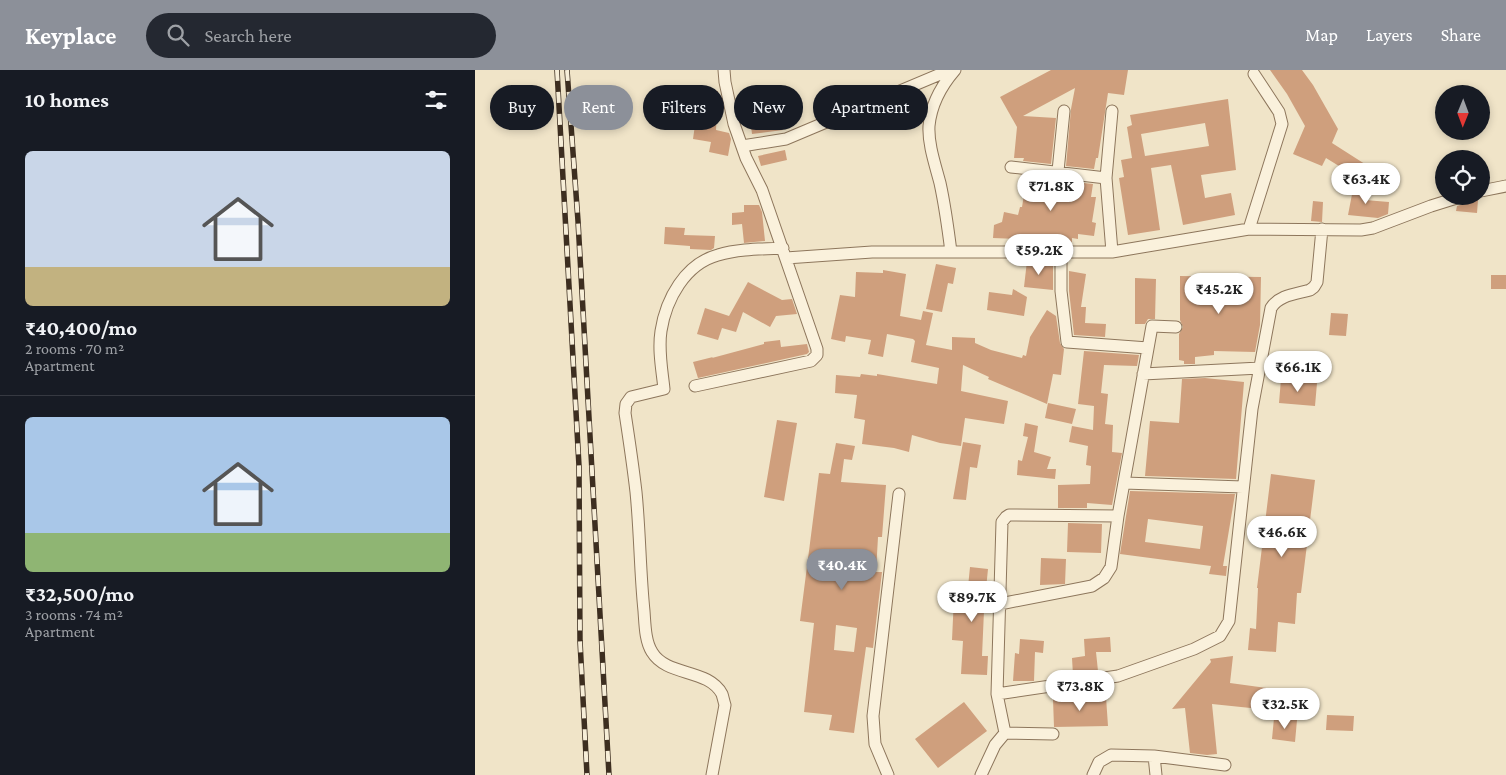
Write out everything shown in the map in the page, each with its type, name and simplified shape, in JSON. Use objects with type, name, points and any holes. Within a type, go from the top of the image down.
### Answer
[{"type":"street","points":[[695,386],[815,359],[817,355],[817,348],[762,190],[734,124],[724,70]]},
{"type":"street","points":[[742,146],[786,140],[951,70]]},
{"type":"street","points":[[951,252],[945,209],[929,136],[929,123],[938,96],[946,81],[955,70]]},
{"type":"street","points":[[1249,229],[1282,124],[1279,112],[1254,74]]},
{"type":"street","points":[[1058,171],[1064,111]]},
{"type":"street","points":[[1112,111],[1106,178],[1112,252]]},
{"type":"street","points":[[1011,167],[1106,178]]},
{"type":"street","points":[[1490,189],[1506,186]]},
{"type":"street","points":[[712,775],[725,705],[722,694],[713,684],[688,672],[659,662],[651,651],[646,634],[641,587],[636,493],[625,413],[631,397],[663,389],[660,353],[661,332],[665,312],[677,287],[697,265],[717,255],[732,251],[784,253],[1112,252],[1249,229],[1361,230],[1373,228],[1435,205]]},
{"type":"street","points":[[997,694],[1118,676],[1194,650],[1220,636],[1229,621],[1252,409],[1271,308],[1280,298],[1310,290],[1314,287],[1317,282],[1322,229]]},
{"type":"street","points":[[1061,252],[1061,292],[1067,342],[1148,348]]},
{"type":"street","points":[[1000,604],[1091,586],[1103,578],[1111,567],[1118,516],[1152,326],[1175,327]]},
{"type":"street","points":[[1143,374],[1260,368]]},
{"type":"street","points":[[1124,483],[1243,487]]},
{"type":"street","points":[[888,775],[875,744],[873,716],[899,494]]},
{"type":"street","points":[[1005,734],[997,694],[1002,522],[1009,516],[1118,516]]},
{"type":"street","points":[[981,775],[995,745],[1005,734],[1053,734]]},
{"type":"street","points":[[1093,775],[1099,762],[1111,755],[1154,756],[1225,765]]},
{"type":"street","points":[[1154,756],[1156,775]]},
{"type":"building","points":[[1051,70],[1128,70],[1124,95],[1108,93],[1098,158],[1096,158],[1094,169],[1066,166],[1071,109],[1075,88],[1023,116],[1056,118],[1051,164],[1023,161],[1024,158],[1014,158],[1017,127],[1000,97]]},
{"type":"building","points":[[1270,70],[1302,70],[1313,85],[1338,129],[1332,143],[1368,166],[1360,179],[1326,158],[1322,166],[1293,154],[1305,126],[1287,94]]},
{"type":"building","points":[[1228,99],[1236,170],[1201,175],[1205,198],[1231,193],[1235,215],[1183,225],[1171,165],[1151,168],[1160,230],[1128,235],[1119,178],[1124,177],[1121,160],[1132,158],[1127,127],[1132,125],[1130,115]],"holes":[[[1205,123],[1209,146],[1145,156],[1141,134]]]},
{"type":"building","points":[[694,130],[716,130],[729,133],[731,139],[728,156],[709,152],[711,142],[693,139]]},
{"type":"building","points":[[752,130],[783,130],[752,134]]},
{"type":"building","points":[[785,150],[787,160],[761,166],[758,156]]},
{"type":"building","points":[[1021,176],[1093,184],[1091,197],[1096,197],[1092,222],[1096,223],[1094,236],[1078,234],[1078,239],[1072,238],[1072,242],[1019,234],[1019,239],[993,238],[994,225],[1002,222],[1004,212],[1018,215],[1020,207],[1022,207],[1027,177]]},
{"type":"building","points":[[1354,184],[1368,187],[1365,200],[1389,202],[1388,214],[1378,218],[1348,215]]},
{"type":"building","points":[[1313,201],[1323,202],[1322,222],[1311,221]]},
{"type":"building","points":[[744,205],[759,205],[762,212],[765,241],[744,243],[742,224],[732,225],[732,213],[744,212]]},
{"type":"building","points":[[1478,205],[1477,213],[1456,211],[1457,206]]},
{"type":"building","points":[[665,227],[685,228],[684,235],[715,236],[714,248],[711,250],[690,249],[690,246],[664,244]]},
{"type":"building","points":[[1027,261],[1053,266],[1053,290],[1024,287]]},
{"type":"building","points":[[936,264],[956,268],[953,284],[948,283],[942,312],[926,309]]},
{"type":"building","points":[[883,270],[906,274],[900,316],[921,320],[923,311],[933,313],[926,345],[952,350],[952,337],[975,338],[975,343],[991,350],[1022,358],[1023,355],[1026,356],[1030,337],[1047,310],[1056,316],[1060,343],[1064,349],[1061,375],[1053,374],[1047,404],[988,379],[989,377],[963,365],[961,391],[1008,401],[1004,424],[965,418],[961,446],[940,443],[912,435],[909,452],[862,444],[865,420],[854,418],[857,395],[835,393],[836,375],[860,377],[861,374],[877,376],[877,374],[937,384],[939,368],[911,362],[915,341],[913,339],[887,334],[883,357],[868,354],[871,340],[846,336],[845,342],[831,339],[840,295],[855,297],[856,272],[883,273]]},
{"type":"building","points":[[1069,271],[1086,274],[1081,307],[1086,307],[1085,323],[1106,324],[1105,337],[1074,335],[1069,291]]},
{"type":"building","points":[[1491,275],[1506,275],[1506,289],[1491,289]]},
{"type":"building","points":[[1180,276],[1261,277],[1260,325],[1255,352],[1214,351],[1214,355],[1195,357],[1195,364],[1184,364],[1184,361],[1179,360],[1179,334],[1183,327],[1180,320]]},
{"type":"building","points":[[1135,278],[1156,279],[1155,319],[1148,319],[1145,324],[1135,324]]},
{"type":"building","points":[[748,282],[782,300],[792,299],[797,314],[776,316],[770,327],[743,312],[736,332],[722,328],[718,340],[697,334],[705,308],[729,316]]},
{"type":"building","points":[[1013,289],[1027,297],[1024,316],[987,310],[989,292],[1012,295]]},
{"type":"building","points":[[1331,313],[1348,314],[1346,336],[1329,335]]},
{"type":"building","points":[[780,340],[781,347],[807,344],[809,352],[698,378],[693,362],[764,344],[764,342]]},
{"type":"building","points":[[1084,351],[1139,355],[1137,366],[1104,365],[1101,393],[1108,394],[1105,424],[1113,425],[1112,452],[1122,453],[1112,505],[1087,503],[1087,508],[1058,508],[1058,485],[1090,484],[1091,466],[1086,465],[1088,446],[1069,442],[1072,426],[1093,430],[1094,406],[1078,404]]},
{"type":"building","points":[[1205,378],[1244,382],[1236,479],[1145,476],[1150,421],[1179,423],[1182,379]]},
{"type":"building","points":[[1281,379],[1317,383],[1315,406],[1279,403]]},
{"type":"building","points":[[1048,403],[1076,409],[1072,424],[1045,418]]},
{"type":"building","points":[[777,420],[797,423],[784,501],[764,497]]},
{"type":"building","points":[[1025,423],[1038,426],[1034,452],[1051,457],[1047,469],[1056,469],[1055,479],[1017,475],[1018,460],[1022,461],[1028,437],[1023,436]]},
{"type":"building","points":[[963,442],[981,445],[977,468],[970,467],[966,500],[953,499]]},
{"type":"building","points":[[836,443],[855,446],[852,460],[844,459],[841,482],[886,485],[882,537],[878,537],[876,572],[882,572],[873,648],[866,647],[854,733],[829,730],[832,715],[804,712],[814,623],[800,621],[819,473],[830,474]],"holes":[[[836,625],[857,628],[854,652],[834,650]]]},
{"type":"building","points":[[1271,474],[1315,480],[1301,593],[1297,593],[1295,624],[1278,622],[1276,652],[1248,650],[1250,628],[1256,629],[1257,588]]},
{"type":"building","points":[[1130,491],[1235,494],[1223,566],[1227,566],[1226,576],[1209,574],[1211,566],[1120,554]],"holes":[[[1148,519],[1203,526],[1200,549],[1145,542]]]},
{"type":"building","points":[[1068,523],[1102,524],[1101,553],[1067,552]]},
{"type":"building","points":[[1041,558],[1066,559],[1065,584],[1040,585]]},
{"type":"building","points":[[970,567],[988,569],[985,588],[982,656],[988,656],[987,675],[961,674],[963,641],[952,640],[954,597],[967,597]]},
{"type":"building","points":[[1110,637],[1111,652],[1096,652],[1098,671],[1073,675],[1072,658],[1085,656],[1084,639]]},
{"type":"building","points":[[1020,639],[1044,641],[1043,653],[1035,652],[1034,681],[1013,681],[1015,653],[1019,654]]},
{"type":"building","points":[[1233,656],[1230,683],[1273,689],[1270,710],[1212,704],[1217,754],[1190,753],[1185,708],[1172,709],[1211,662],[1210,659]]},
{"type":"building","points":[[1106,697],[1108,726],[1054,727],[1053,699]]},
{"type":"building","points":[[964,702],[987,731],[938,768],[915,739]]},
{"type":"building","points":[[1327,715],[1354,716],[1353,731],[1326,730]]},
{"type":"building","points":[[1274,718],[1297,720],[1295,742],[1272,739]]},
{"type":"railway","points":[[557,70],[579,466],[580,641],[587,775]]},
{"type":"railway","points":[[567,70],[578,221],[609,775]]}]
